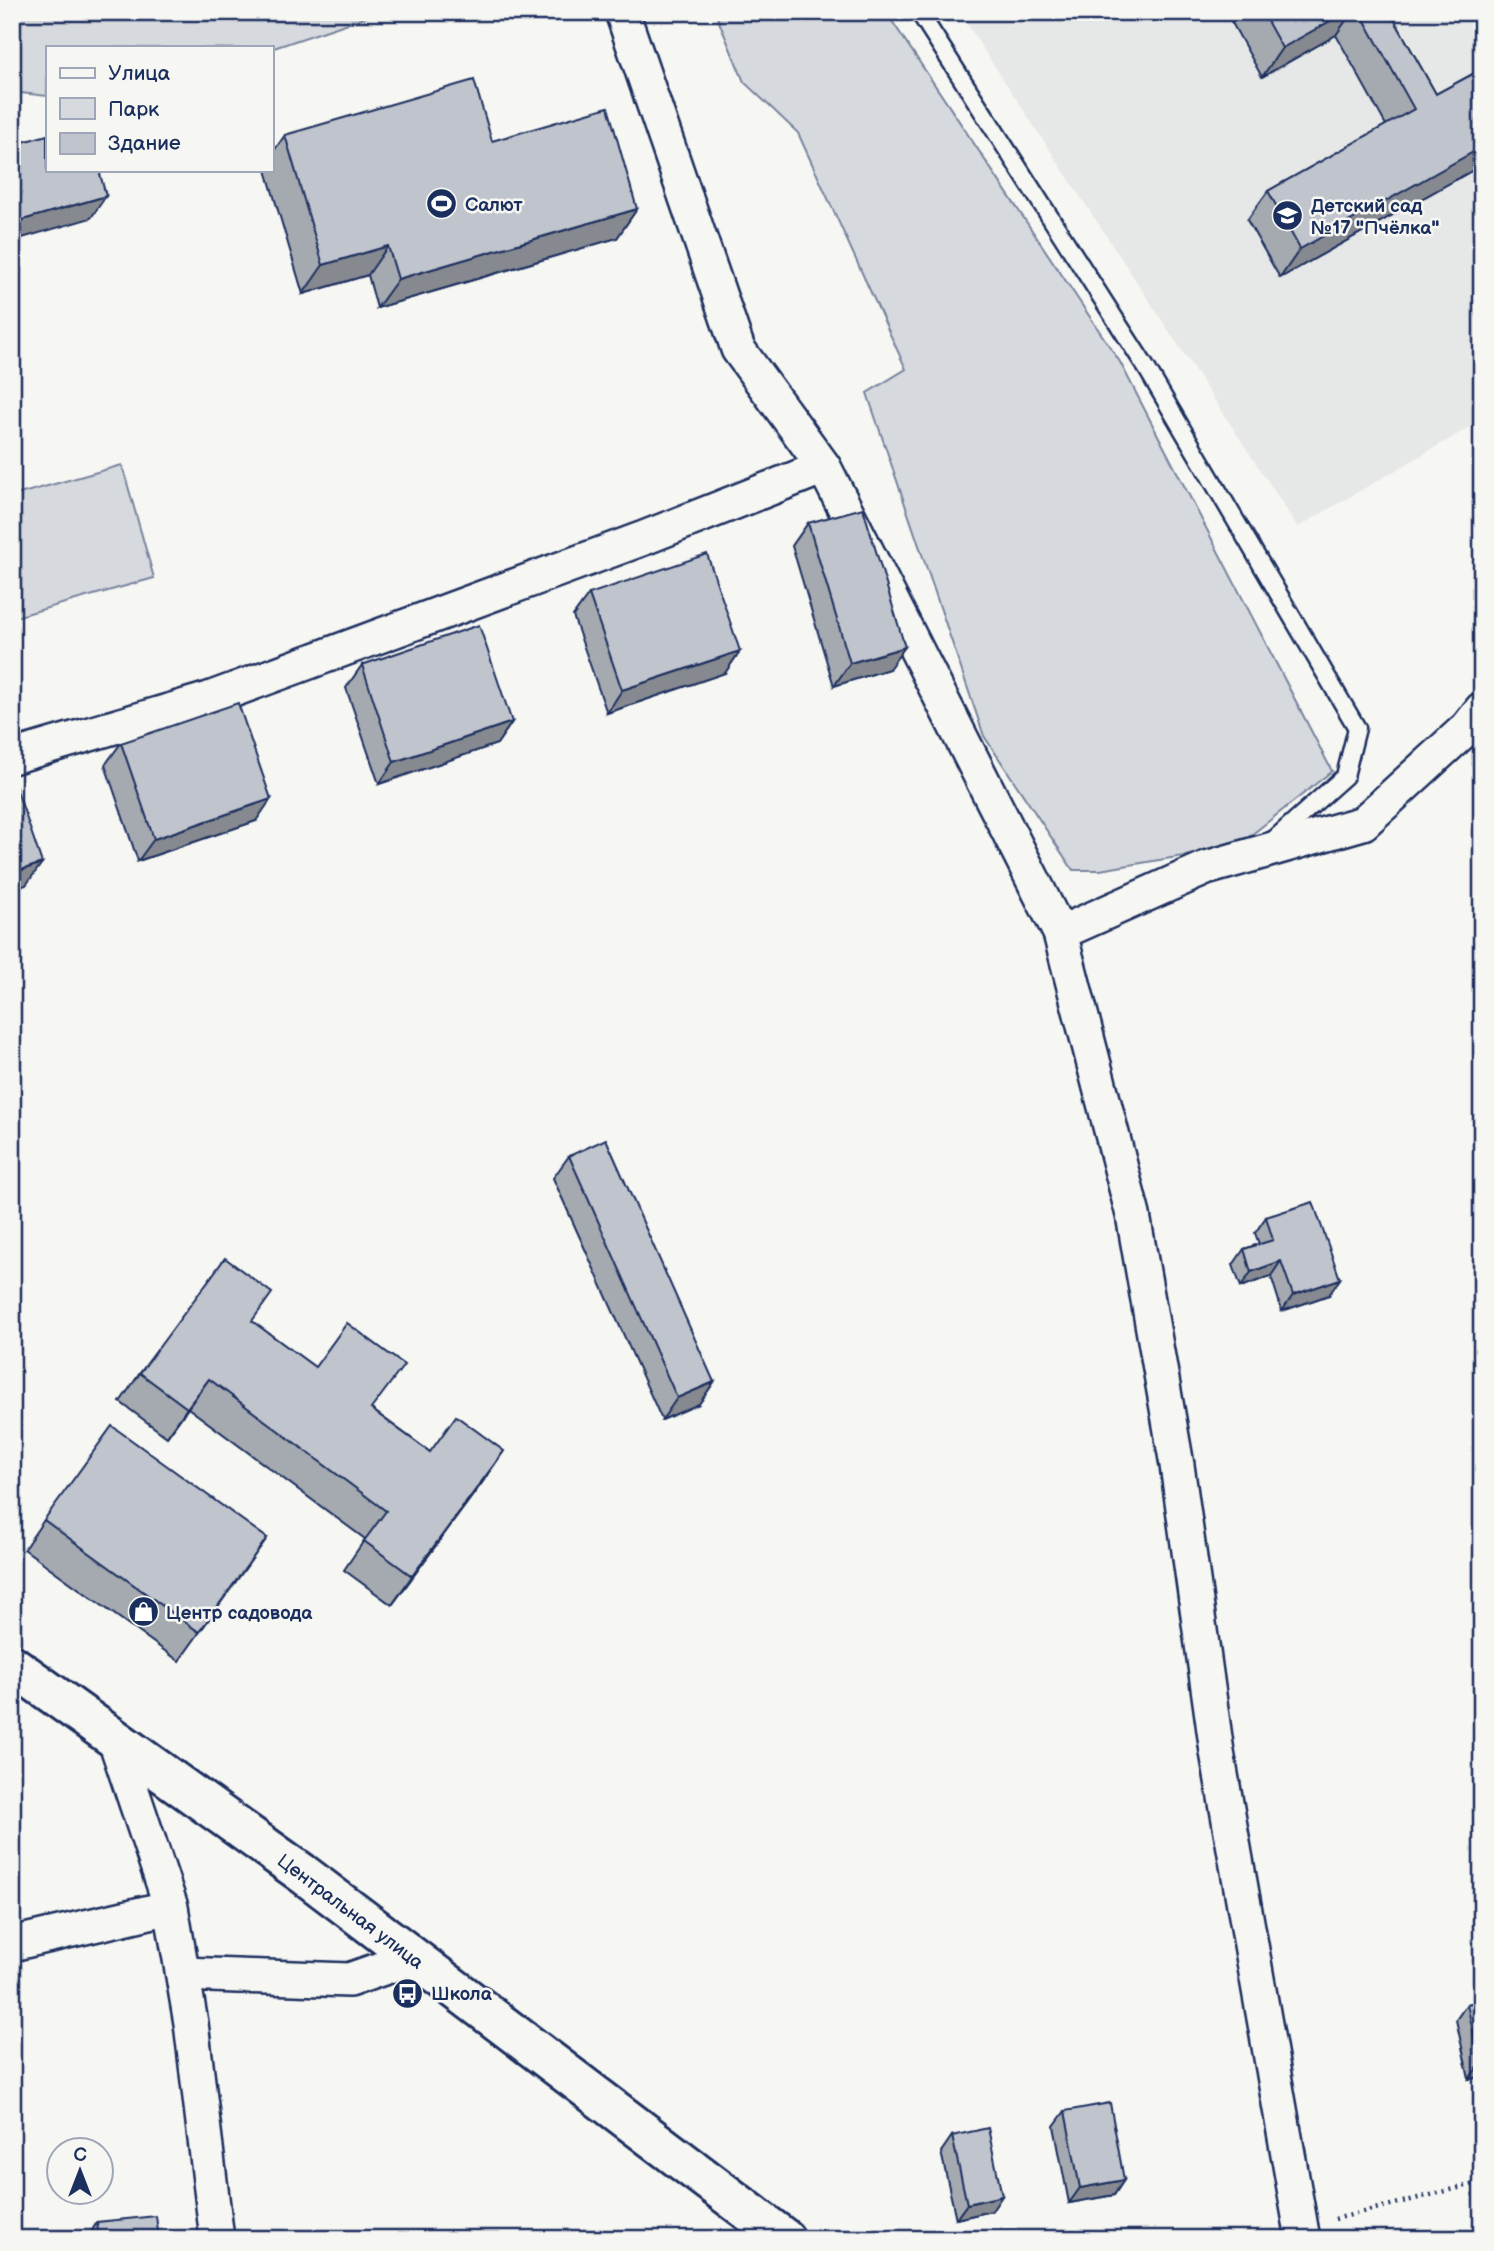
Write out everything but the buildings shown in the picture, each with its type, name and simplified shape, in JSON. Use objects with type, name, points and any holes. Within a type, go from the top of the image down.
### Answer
[{"type":"main road","name":"Центральная улица","points":[[12,1665],[302,1873],[785,2239]]},
{"type":"street","points":[[622,12],[738,349],[824,467],[1060,933],[1133,1215],[1177,1465],[1217,1752],[1301,2233]]},
{"type":"street","points":[[12,757],[209,699],[644,538],[824,467]]},
{"type":"street","points":[[1060,933],[1206,867],[1363,823],[1477,729]]},
{"type":"street","points":[[115,1740],[171,1907],[183,1974],[217,2239]]},
{"type":"street","points":[[12,1944],[171,1907]]},
{"type":"street","points":[[183,1974],[349,1980],[412,1958]]},
{"type":"lane","points":[[919,12],[1147,369],[1357,727],[1345,776],[1259,853]]},
{"type":"path","points":[[1301,2233],[1482,2182]]},
{"type":"shaded area","name":"Детский сад №17 \"Пчёлка\"","points":[[959,12],[1482,12],[1482,420],[1298,527]]},
{"type":"green space","points":[[12,12],[381,12],[273,48],[273,46],[46,46],[46,96],[12,92]]},
{"type":"green space","points":[[715,12],[886,12],[1120,362],[1332,771],[1236,847],[1100,870],[1073,870],[984,736],[867,393],[906,369],[798,133],[744,82]]},
{"type":"green space","points":[[122,465],[154,578],[12,618],[12,496]]},
{"type":"place","name":"Салют","points":[[442,204]]},
{"type":"place","name":"Детский сад №17 \"Пчёлка\"","points":[[1288,216]]},
{"type":"place","name":"Центр садовода","points":[[143,1612]]},
{"type":"place","name":"Школа","points":[[408,1993]]}]
